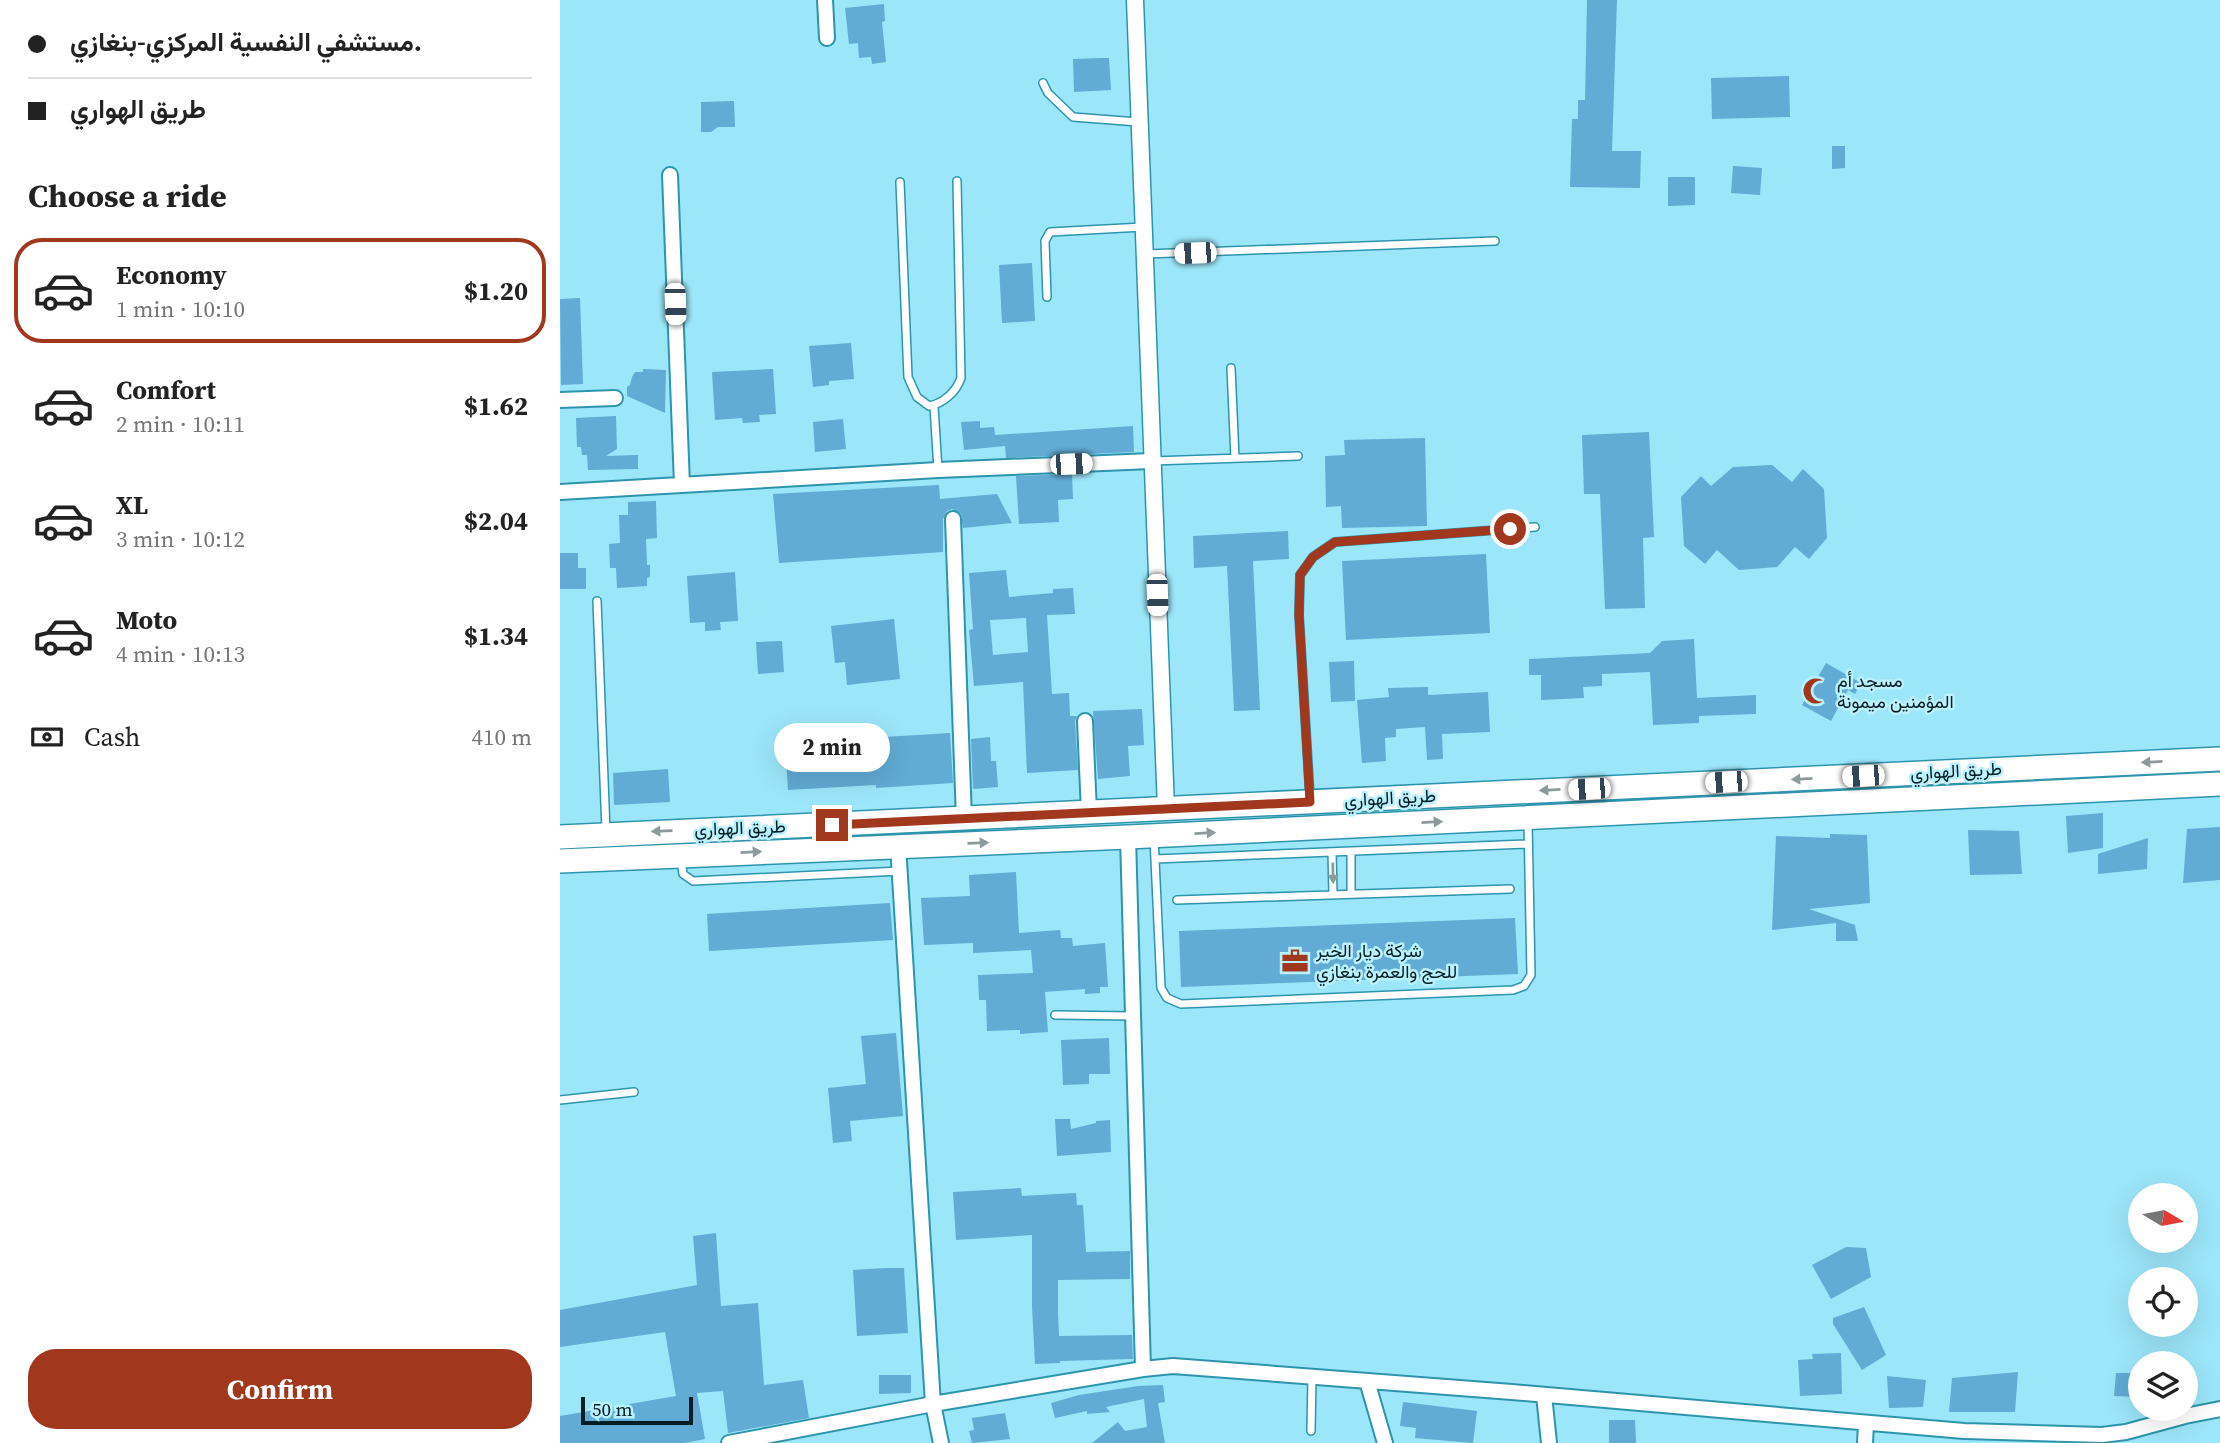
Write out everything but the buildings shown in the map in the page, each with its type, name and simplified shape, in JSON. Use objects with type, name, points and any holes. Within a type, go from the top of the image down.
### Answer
[{"type":"highway","name":"طريق الهواري","points":[[560,837],[2220,759]]},
{"type":"highway","name":"طريق الهواري","points":[[560,861],[1154,836],[2220,784]]},
{"type":"street","points":[[825,0],[827,38]]},
{"type":"street","points":[[1136,0],[1166,809]]},
{"type":"street","points":[[670,174],[682,485]]},
{"type":"street","points":[[560,400],[615,398]]},
{"type":"street","points":[[560,490],[1152,461]]},
{"type":"street","points":[[953,519],[964,819]]},
{"type":"street","points":[[1085,721],[1089,813]]},
{"type":"street","points":[[1128,837],[1143,1369]]},
{"type":"street","points":[[898,845],[933,1404],[941,1443]]},
{"type":"street","points":[[730,1443],[933,1404],[1143,1369],[1186,1367],[1964,1431],[2102,1435],[2126,1432],[2220,1409]]},
{"type":"street","points":[[1367,1381],[1385,1443]]},
{"type":"street","points":[[1545,1395],[1549,1443]]},
{"type":"street","points":[[1865,1443],[1866,1423]]},
{"type":"lane","points":[[1043,83],[1048,93],[1073,117],[1140,122]]},
{"type":"lane","points":[[934,406],[952,394],[961,378],[957,181]]},
{"type":"lane","points":[[900,182],[908,377],[921,402],[934,406]]},
{"type":"lane","points":[[1047,298],[1045,241],[1049,232],[1144,227]]},
{"type":"lane","points":[[1145,254],[1495,241]]},
{"type":"lane","points":[[1231,368],[1235,458]]},
{"type":"lane","points":[[934,406],[938,470]]},
{"type":"lane","points":[[1152,461],[1298,456]]},
{"type":"lane","points":[[1310,802],[1299,615],[1300,575],[1313,557],[1335,542],[1535,527]]},
{"type":"lane","points":[[597,601],[607,834]]},
{"type":"lane","points":[[1154,836],[1161,988],[1171,1001],[1181,1003],[1513,990],[1529,981],[1532,968],[1528,818]]},
{"type":"lane","points":[[1155,859],[1528,844]]},
{"type":"lane","points":[[1332,852],[1333,894]]},
{"type":"lane","points":[[1351,852],[1351,894]]},
{"type":"lane","points":[[681,855],[683,874],[693,881],[900,872]]},
{"type":"lane","points":[[1177,900],[1510,889]]},
{"type":"lane","points":[[1055,1015],[1133,1016]]},
{"type":"lane","points":[[560,1100],[634,1092]]},
{"type":"lane","points":[[1311,1377],[1311,1431]]},
{"type":"place","name":"مسجد أم المؤمنين ميمونة","points":[[1816,691]]},
{"type":"place","name":"شركة ديار الخير للحج والعمرة بنغازي","points":[[1295,961]]},
{"type":"route","points":[[832,825],[1310,802],[1299,615],[1300,575],[1313,557],[1335,542],[1510,529]]}]
